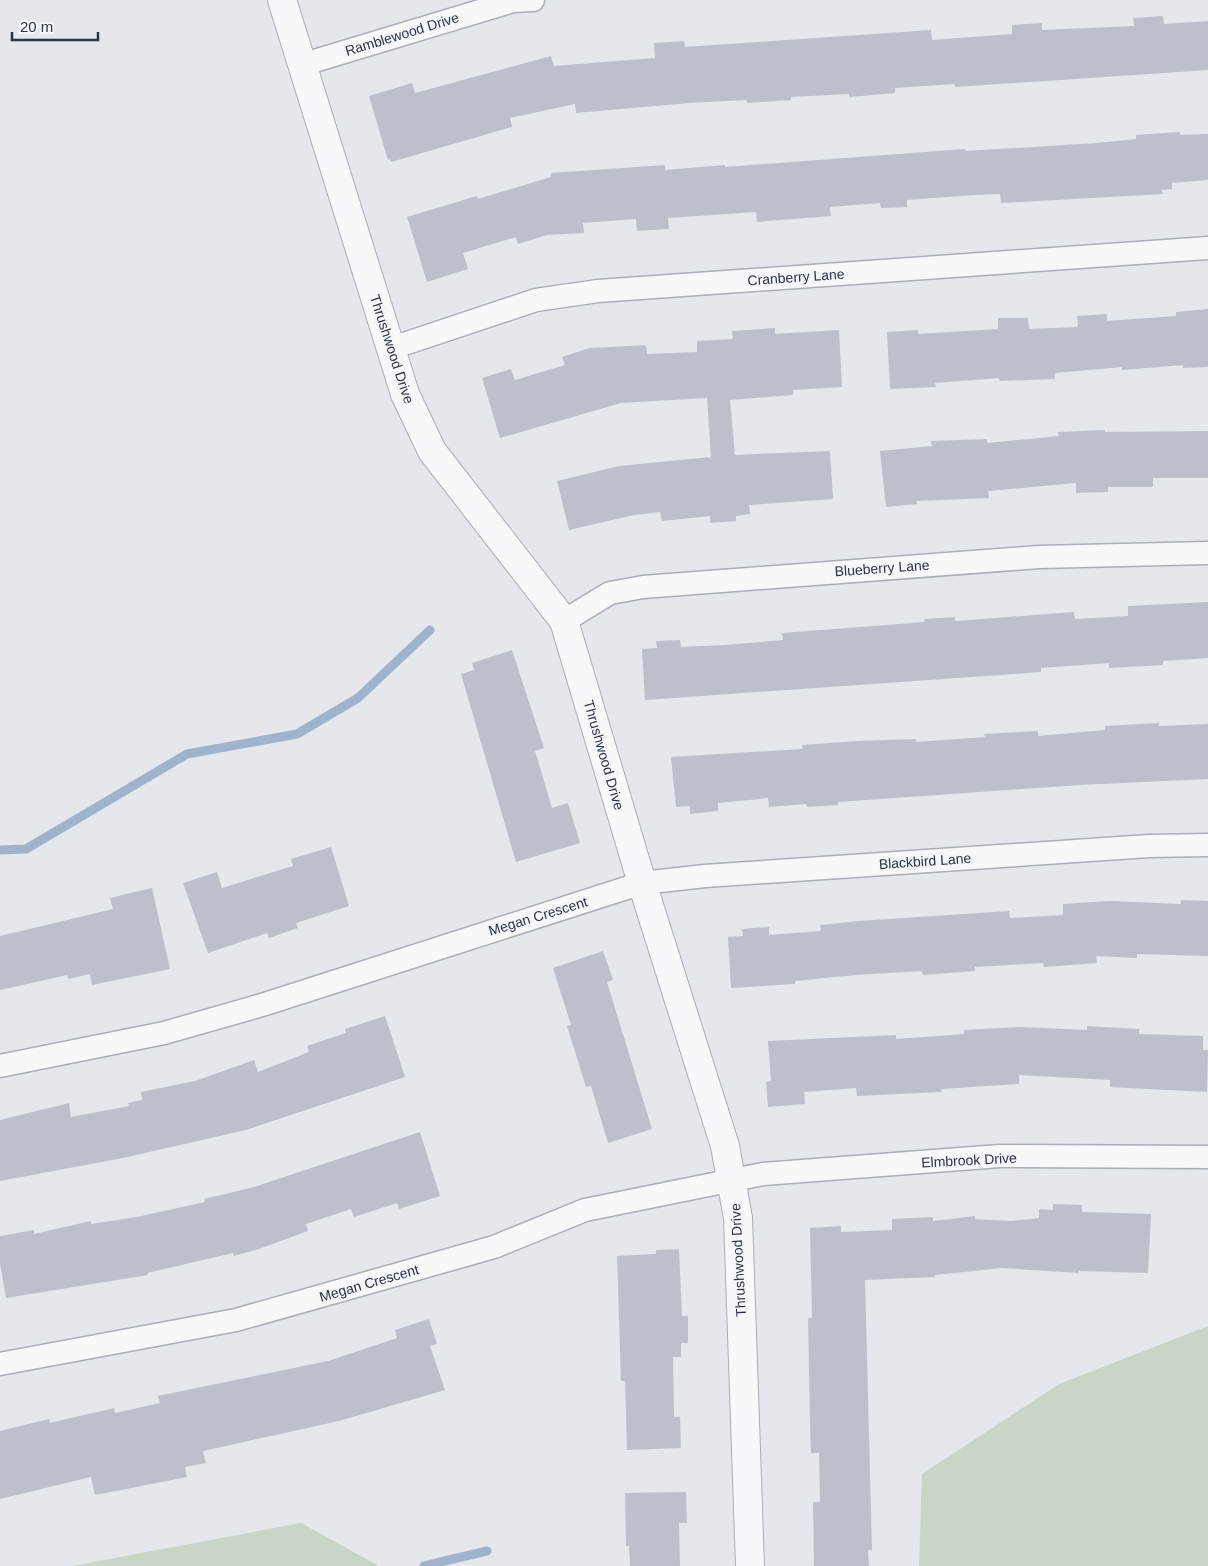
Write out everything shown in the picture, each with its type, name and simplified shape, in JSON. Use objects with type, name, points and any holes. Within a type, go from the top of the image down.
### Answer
[{"type":"street","name":"Thrushwood Drive","points":[[282,0],[405,394],[432,451],[564,621],[642,883],[725,1146],[738,1218],[750,1566]]},
{"type":"street","name":"Ramblewood Drive","points":[[301,65],[513,1],[533,0]]},
{"type":"street","name":"Cranberry Lane","points":[[392,348],[536,300],[598,292],[1208,248]]},
{"type":"street","name":"Blueberry Lane","points":[[564,621],[610,593],[643,587],[1039,557],[1208,553]]},
{"type":"street","name":"Blackbird Lane","points":[[642,883],[705,876],[1148,846],[1208,845]]},
{"type":"street","name":"Megan Crescent","points":[[0,1066],[173,1031],[262,1005],[642,883]]},
{"type":"street","name":"Elmbrook Drive","points":[[732,1180],[763,1174],[1000,1156],[1208,1157]]},
{"type":"street","name":"Megan Crescent","points":[[0,1364],[236,1320],[494,1247],[585,1210],[732,1180]]},
{"type":"green space","points":[[1208,1326],[1208,1566],[919,1566],[922,1474],[1059,1384]]},
{"type":"green space","points":[[301,1523],[379,1566],[72,1566]]},
{"type":"building","points":[[1163,16],[1164,24],[1208,21],[1208,70],[955,87],[955,84],[895,88],[895,93],[849,97],[849,94],[791,97],[791,100],[747,103],[747,100],[689,103],[576,113],[575,104],[510,118],[512,127],[391,162],[390,159],[388,160],[369,96],[412,83],[415,93],[551,56],[554,66],[655,58],[654,43],[684,41],[685,47],[931,30],[932,40],[1012,34],[1012,25],[1042,23],[1042,30],[1134,26],[1133,18]]},
{"type":"building","points":[[1180,132],[1180,135],[1208,134],[1208,180],[1172,183],[1172,189],[1162,190],[1163,194],[1001,203],[1000,194],[974,195],[907,200],[907,207],[881,208],[880,203],[830,207],[831,216],[757,222],[756,212],[668,218],[669,229],[637,231],[636,219],[583,223],[584,233],[547,235],[518,244],[516,237],[463,253],[468,269],[427,282],[407,217],[477,196],[478,199],[551,177],[551,173],[665,165],[665,170],[725,165],[725,167],[965,149],[966,151],[1096,143],[1136,139],[1136,135]]},
{"type":"building","points":[[1208,309],[1208,367],[1183,368],[1183,365],[1122,370],[1122,367],[1055,373],[1055,379],[1000,381],[999,378],[935,383],[936,387],[890,389],[887,332],[918,330],[918,334],[998,329],[998,318],[1028,318],[1029,329],[1078,327],[1077,316],[1107,314],[1107,321],[1176,316],[1176,312]]},
{"type":"building","points":[[775,328],[775,334],[839,330],[842,387],[793,390],[793,395],[730,400],[735,455],[830,451],[833,499],[749,505],[750,514],[736,516],[736,521],[710,523],[710,516],[662,521],[660,512],[634,515],[569,530],[557,481],[619,466],[711,457],[707,398],[621,403],[500,438],[482,378],[511,369],[515,380],[565,365],[562,357],[590,348],[646,345],[647,354],[697,352],[697,341],[733,339],[732,331]]},
{"type":"building","points":[[1105,430],[1105,432],[1208,431],[1208,478],[1153,478],[1153,487],[1108,487],[1108,492],[1076,493],[1076,483],[988,491],[989,498],[917,501],[917,504],[886,507],[880,451],[932,446],[931,441],[987,439],[987,443],[1059,436],[1058,432]]},
{"type":"building","points":[[1208,602],[1208,658],[1163,661],[1163,665],[1109,668],[1109,663],[1041,668],[1041,672],[645,700],[642,649],[657,648],[656,641],[680,640],[681,647],[725,645],[783,640],[782,633],[925,622],[924,619],[955,617],[955,621],[1074,612],[1075,619],[1128,616],[1128,606]]},
{"type":"building","points":[[512,650],[544,748],[535,751],[552,808],[568,803],[580,843],[516,862],[461,674],[474,670],[472,663]]},
{"type":"building","points":[[1159,723],[1159,726],[1208,724],[1208,779],[1079,785],[838,802],[838,805],[807,807],[806,804],[769,807],[768,798],[718,803],[718,811],[690,814],[690,806],[676,807],[671,757],[803,749],[802,745],[858,741],[916,739],[916,742],[985,737],[984,734],[1038,731],[1038,736],[1105,730],[1105,726]]},
{"type":"building","points":[[331,847],[349,906],[296,923],[298,928],[269,938],[267,933],[208,953],[183,883],[217,872],[222,888],[293,866],[291,859]]},
{"type":"building","points":[[152,888],[170,969],[92,985],[90,974],[68,979],[67,975],[0,990],[0,936],[113,909],[110,898]]},
{"type":"building","points":[[1181,900],[1208,901],[1208,956],[1137,954],[1137,958],[1096,956],[1097,963],[1044,967],[1043,963],[975,967],[975,971],[923,975],[922,971],[855,975],[795,981],[795,984],[731,988],[728,937],[743,936],[742,929],[769,927],[769,935],[821,931],[820,925],[859,921],[1009,911],[1010,918],[1063,915],[1063,904],[1111,901],[1181,904]]},
{"type":"building","points":[[603,951],[613,980],[607,982],[652,1129],[608,1143],[591,1086],[586,1087],[567,1026],[571,1025],[553,968]]},
{"type":"building","points":[[385,1016],[405,1077],[246,1130],[123,1158],[0,1181],[0,1120],[69,1103],[71,1117],[129,1106],[128,1103],[142,1100],[141,1092],[195,1081],[254,1060],[258,1072],[309,1052],[307,1046],[346,1033],[345,1029]]},
{"type":"building","points":[[1087,1026],[1139,1029],[1139,1034],[1203,1036],[1203,1050],[1208,1050],[1207,1092],[1110,1087],[1110,1080],[1019,1075],[1019,1084],[941,1089],[942,1092],[857,1096],[856,1088],[804,1092],[805,1104],[768,1107],[766,1082],[771,1081],[768,1041],[896,1035],[896,1039],[964,1034],[964,1030],[1020,1027],[1087,1030]]},
{"type":"building","points":[[420,1132],[440,1196],[399,1209],[397,1203],[354,1217],[351,1209],[306,1224],[308,1231],[234,1256],[233,1253],[147,1273],[148,1275],[6,1298],[0,1263],[0,1236],[34,1230],[34,1234],[91,1221],[91,1224],[137,1217],[205,1202],[204,1199],[254,1187]]},
{"type":"building","points":[[1053,1204],[1082,1205],[1082,1212],[1151,1214],[1148,1273],[1079,1271],[1079,1273],[1002,1268],[935,1275],[935,1277],[865,1280],[872,1550],[868,1550],[869,1566],[814,1566],[813,1502],[820,1502],[819,1453],[811,1453],[810,1426],[808,1318],[812,1318],[810,1228],[841,1226],[841,1232],[892,1230],[892,1219],[933,1217],[933,1221],[975,1216],[975,1219],[1011,1221],[1039,1218],[1039,1209],[1053,1210]]},
{"type":"building","points":[[679,1249],[682,1316],[688,1316],[688,1343],[681,1343],[681,1357],[673,1357],[674,1417],[680,1417],[681,1448],[627,1450],[625,1381],[621,1381],[617,1256],[656,1254],[656,1250]]},
{"type":"building","points":[[429,1319],[437,1344],[430,1346],[445,1390],[339,1421],[203,1451],[206,1463],[185,1467],[187,1477],[95,1495],[91,1477],[0,1499],[0,1431],[49,1419],[50,1423],[114,1408],[115,1413],[160,1403],[158,1396],[328,1361],[397,1338],[395,1330]]},
{"type":"building","points":[[686,1492],[687,1523],[679,1523],[680,1566],[630,1566],[629,1546],[626,1546],[625,1493]]},
{"type":"waterway","points":[[0,850],[26,849],[187,754],[297,734],[358,698],[430,630]]},
{"type":"waterway","points":[[424,1566],[487,1551]]}]
